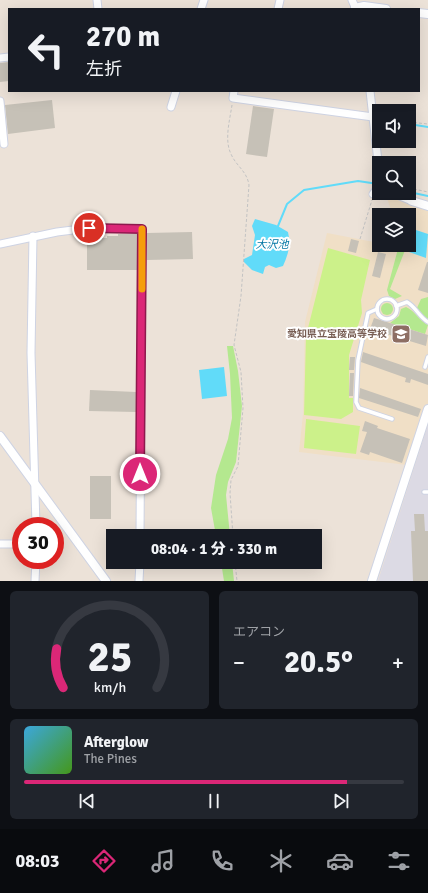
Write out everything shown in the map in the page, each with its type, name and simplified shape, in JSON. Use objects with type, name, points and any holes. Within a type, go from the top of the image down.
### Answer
[{"type":"street","points":[[354,6],[379,8]]},
{"type":"street","points":[[171,107],[176,92]]},
{"type":"street","points":[[370,92],[372,108]]},
{"type":"street","points":[[234,95],[372,117]]},
{"type":"street","points":[[0,101],[4,144]]},
{"type":"street","points":[[412,201],[428,206]]},
{"type":"street","points":[[0,244],[33,236],[89,228],[142,229],[140,529]]},
{"type":"street","points":[[33,236],[31,353],[36,517]]},
{"type":"street","points":[[372,581],[428,409]]},
{"type":"street","points":[[0,436],[106,581]]},
{"type":"street","points":[[0,544],[12,544]]},
{"type":"street","points":[[35,581],[36,569]]},
{"type":"street","points":[[139,581],[140,569]]},
{"type":"lane","points":[[384,300],[392,301],[396,306],[395,314],[389,319],[381,317],[377,309],[379,303],[384,300]]},
{"type":"lane","points":[[396,306],[407,302],[414,307],[423,320],[428,322]]},
{"type":"lane","points":[[377,309],[368,313],[358,360],[356,402],[359,408],[392,419]]},
{"type":"lane","points":[[425,367],[428,357]]},
{"type":"path","points":[[233,529],[230,493],[231,480],[238,466],[243,408],[241,372],[234,345],[241,296],[250,185],[248,177],[231,154],[228,147],[228,129],[234,95]]},
{"type":"path","points":[[416,123],[428,124]]},
{"type":"path","points":[[416,189],[428,192]]},
{"type":"path","points":[[360,239],[372,197]]},
{"type":"path","points":[[236,569],[237,581]]},
{"type":"shaded area","points":[[388,200],[408,200],[428,208],[428,403],[407,465],[299,452],[303,414],[305,322],[327,233],[372,242],[372,252],[416,252],[416,208],[390,208]]},
{"type":"shaded area","points":[[428,425],[428,581],[378,581]]},
{"type":"green space","points":[[328,248],[370,260],[361,300],[362,313],[349,355],[349,398],[353,398],[353,412],[341,419],[304,415],[306,336]]},
{"type":"green space","points":[[397,252],[404,252],[390,289],[402,296],[395,299],[389,296],[387,290]]},
{"type":"green space","points":[[428,297],[428,319],[423,317],[417,308],[421,299]]},
{"type":"green space","points":[[385,303],[389,303],[393,309],[389,315],[385,315],[381,311],[381,307]]},
{"type":"green space","points":[[406,307],[428,325],[425,334],[390,323],[399,316],[401,309]]},
{"type":"green space","points":[[227,346],[233,346],[238,371],[242,406],[236,462],[228,482],[226,495],[229,529],[215,529],[211,508],[216,475],[228,439],[232,418]]},
{"type":"green space","points":[[306,419],[360,426],[356,454],[304,448]]},
{"type":"green space","points":[[222,569],[233,569],[234,581],[224,581]]},
{"type":"water","name":"大沢池","points":[[255,219],[276,225],[288,232],[289,237],[288,250],[283,266],[276,268],[269,265],[265,267],[263,274],[252,270],[243,261],[252,255],[255,235],[252,226]]},
{"type":"water","points":[[416,230],[428,234],[426,258],[409,252],[416,252]]},
{"type":"water","points":[[224,367],[227,396],[202,399],[199,370]]},
{"type":"building","points":[[8,62],[8,81],[0,82],[0,63]]},
{"type":"building","points":[[52,100],[55,128],[8,134],[5,105]]},
{"type":"building","points":[[253,106],[274,109],[267,157],[246,154]]},
{"type":"building","points":[[192,232],[193,259],[147,260],[147,233]]},
{"type":"building","points":[[118,234],[137,234],[137,270],[87,270],[87,238],[107,238],[107,236],[118,236]]},
{"type":"building","points":[[351,239],[359,241],[356,253],[348,251]]},
{"type":"building","points":[[378,252],[386,254],[380,278],[372,276]]},
{"type":"building","points":[[428,262],[428,293],[418,290]]},
{"type":"building","points":[[374,318],[428,335],[426,346],[370,329]]},
{"type":"building","points":[[363,352],[428,374],[428,385],[411,379],[410,383],[405,382],[406,378],[361,362]]},
{"type":"building","points":[[350,357],[355,357],[354,370],[349,370]]},
{"type":"building","points":[[350,373],[354,373],[353,396],[349,396]]},
{"type":"building","points":[[360,388],[421,409],[418,417],[359,398]]},
{"type":"building","points":[[90,390],[136,392],[136,412],[89,411]]},
{"type":"building","points":[[365,421],[378,426],[377,428],[410,439],[402,463],[370,452],[369,455],[360,452],[367,432],[362,431]]},
{"type":"building","points":[[90,476],[111,476],[111,519],[90,519]]},
{"type":"building","points":[[414,514],[424,514],[425,531],[428,531],[428,581],[413,581],[411,531],[415,531]]},
{"type":"waterway","points":[[416,125],[428,127]]},
{"type":"waterway","points":[[278,226],[287,204],[304,190],[358,181],[372,183]]},
{"type":"waterway","points":[[416,193],[428,196]]},
{"type":"slow traffic","points":[[142,229],[142,289]]},
{"type":"place","name":"愛知県立宝陵高等学校","points":[[401,334]]},
{"type":"route","points":[[89,228],[142,229],[140,474]]}]
